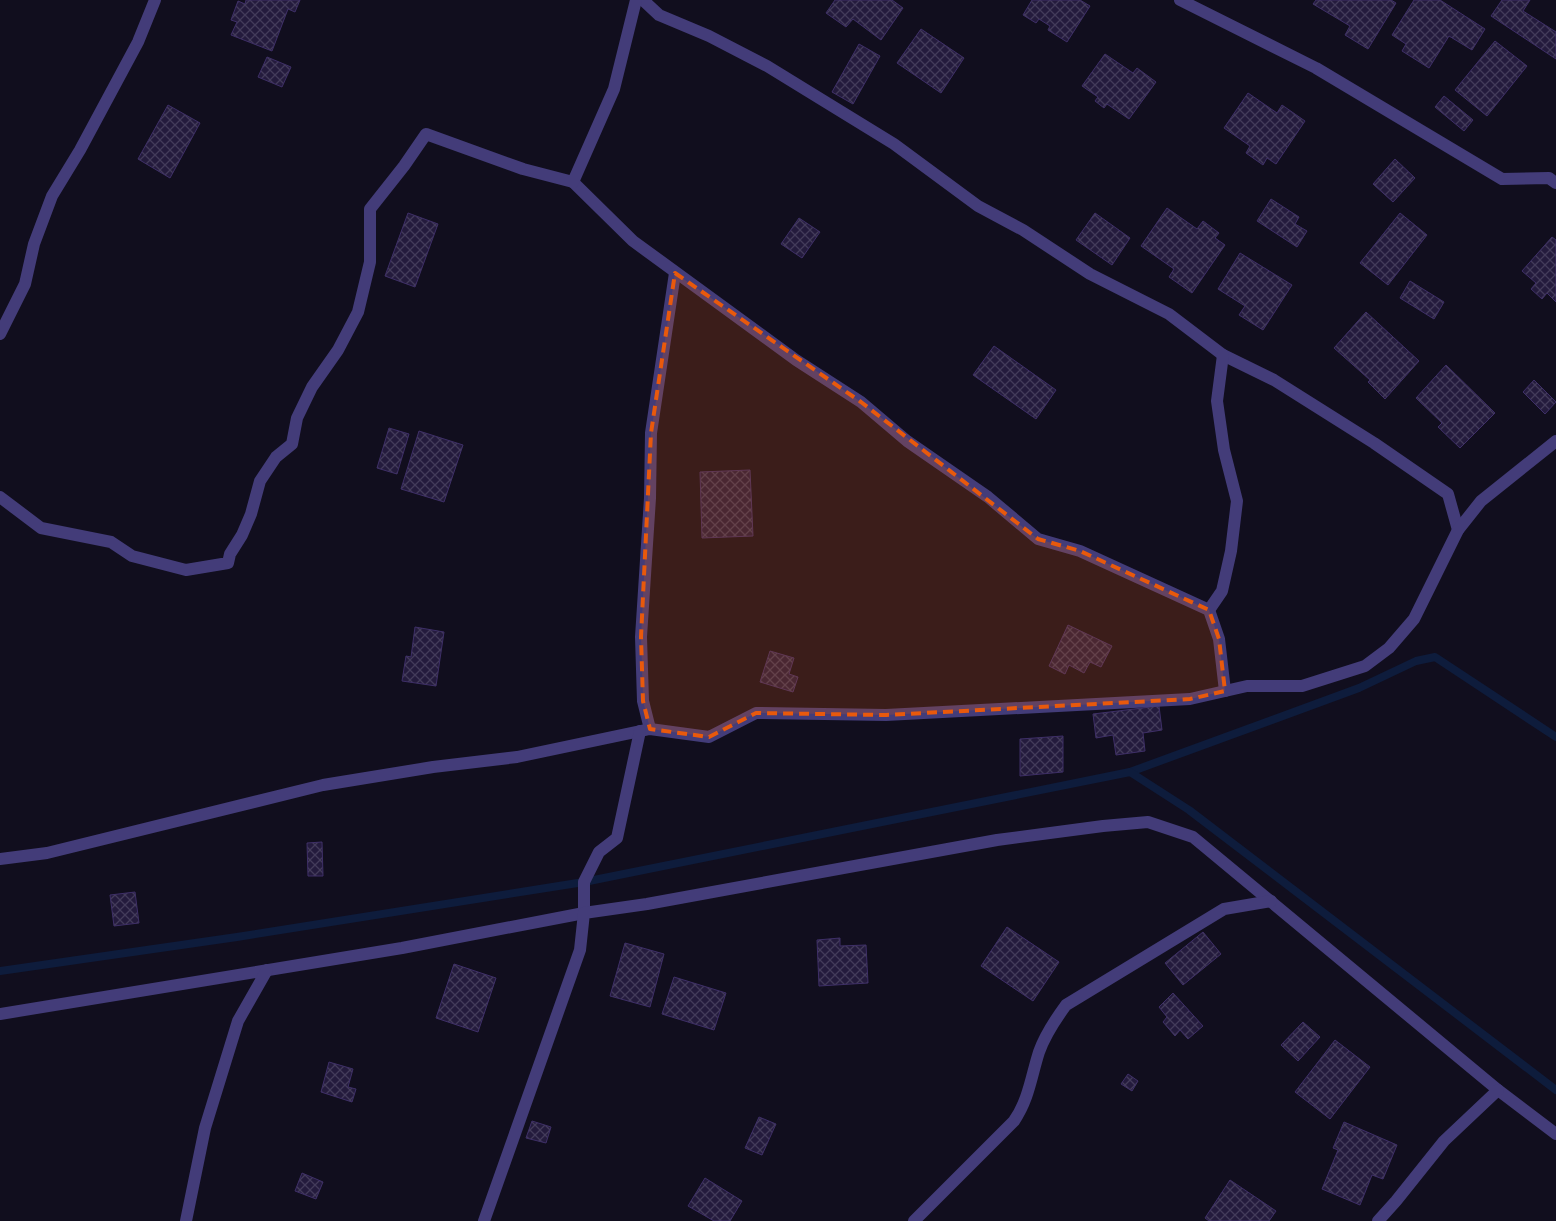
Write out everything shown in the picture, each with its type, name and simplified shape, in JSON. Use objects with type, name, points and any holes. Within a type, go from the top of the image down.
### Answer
[{"type":"street","points":[[0,334],[25,284],[34,244],[52,196],[80,150],[138,42],[155,0]]},
{"type":"street","points":[[573,182],[614,89],[636,0]]},
{"type":"street","points":[[643,0],[660,15],[709,36],[767,66],[894,144],[978,206],[1023,230],[1090,274],[1169,314],[1223,355],[1274,380],[1374,443],[1448,494],[1458,530]]},
{"type":"street","points":[[1180,0],[1316,68],[1502,179],[1549,178],[1556,184]]},
{"type":"street","points":[[0,497],[41,528],[111,542],[132,556],[186,570],[228,563],[230,554],[245,528],[260,481],[276,457],[292,444],[297,418],[312,387],[338,350],[358,312],[370,262],[370,210],[426,134],[523,169],[573,182],[633,242],[796,360],[861,402],[908,442],[988,497],[1038,539],[1080,551],[1209,610],[1219,639],[1225,691]]},
{"type":"street","points":[[484,1221],[580,950],[584,912],[584,882],[599,852],[617,838],[645,730],[641,637],[650,498],[651,433],[675,273]]},
{"type":"street","points":[[1209,610],[1222,591],[1231,550],[1237,501],[1224,450],[1217,401],[1223,355]]},
{"type":"street","points":[[0,859],[48,853],[323,785],[434,767],[517,757],[645,730],[709,737],[756,713],[886,715],[1190,700],[1247,686],[1302,686],[1364,666],[1390,648],[1414,619],[1458,530],[1481,501],[1556,441]]},
{"type":"street","points":[[0,1014],[402,948],[584,912],[646,904],[997,840],[1148,822],[1193,837],[1498,1090],[1556,1134]]},
{"type":"street","points":[[914,1221],[1014,1121],[1023,1107],[1040,1051],[1052,1024],[1066,1005],[1224,909],[1271,901]]},
{"type":"street","points":[[186,1221],[205,1128],[238,1021],[267,970]]},
{"type":"street","points":[[1378,1221],[1444,1141],[1498,1090]]},
{"type":"highlighted area","points":[[675,273],[861,402],[1038,539],[1080,551],[1209,610],[1219,639],[1225,691],[1190,699],[886,715],[756,713],[709,737],[650,729],[643,701],[641,637],[651,433]]},
{"type":"building","points":[[246,0],[300,0],[295,12],[288,9],[272,51],[231,35],[237,22],[231,20],[238,1],[245,4]]},
{"type":"building","points":[[835,0],[892,0],[903,8],[881,40],[853,19],[846,27],[826,13]]},
{"type":"building","points":[[1032,0],[1080,0],[1090,6],[1067,42],[1048,30],[1050,26],[1039,19],[1036,23],[1023,15]]},
{"type":"building","points":[[1316,0],[1391,0],[1396,3],[1368,49],[1345,35],[1350,26],[1313,4]]},
{"type":"building","points":[[1414,0],[1440,0],[1485,29],[1472,50],[1449,36],[1429,68],[1402,51],[1406,44],[1392,35]]},
{"type":"building","points":[[1502,0],[1530,0],[1523,11],[1556,32],[1556,59],[1491,16]]},
{"type":"building","points":[[921,29],[964,58],[941,93],[897,63]]},
{"type":"building","points":[[1495,41],[1527,66],[1487,116],[1455,90]]},
{"type":"building","points":[[859,44],[880,56],[853,104],[832,92]]},
{"type":"building","points":[[1105,54],[1133,73],[1137,68],[1156,82],[1129,119],[1107,104],[1104,108],[1095,101],[1098,97],[1082,86]]},
{"type":"building","points":[[267,57],[291,67],[282,87],[258,77]]},
{"type":"building","points":[[1248,93],[1277,113],[1282,105],[1305,121],[1276,164],[1267,158],[1263,165],[1246,153],[1250,146],[1224,128]]},
{"type":"building","points":[[1444,96],[1473,120],[1464,131],[1435,107]]},
{"type":"building","points":[[168,105],[200,123],[170,178],[138,159]]},
{"type":"building","points":[[1395,159],[1415,178],[1393,202],[1373,184]]},
{"type":"building","points":[[1271,199],[1299,217],[1295,224],[1307,231],[1297,247],[1257,221]]},
{"type":"building","points":[[1167,208],[1197,229],[1203,221],[1219,233],[1215,238],[1225,245],[1192,293],[1169,277],[1174,269],[1141,246]]},
{"type":"building","points":[[408,213],[438,224],[415,287],[385,276]]},
{"type":"building","points":[[1095,213],[1130,238],[1112,265],[1076,240]]},
{"type":"building","points":[[1400,213],[1427,235],[1388,285],[1360,263]]},
{"type":"building","points":[[799,218],[820,232],[802,258],[781,244]]},
{"type":"building","points":[[1552,237],[1556,240],[1556,302],[1547,293],[1542,299],[1531,289],[1536,283],[1522,271]]},
{"type":"building","points":[[1240,253],[1292,285],[1263,330],[1239,315],[1245,306],[1218,289]]},
{"type":"building","points":[[1410,281],[1444,302],[1434,319],[1400,298]]},
{"type":"building","points":[[1366,312],[1419,361],[1385,399],[1368,382],[1370,380],[1334,348]]},
{"type":"building","points":[[994,346],[1056,390],[1036,419],[973,375]]},
{"type":"building","points":[[1446,365],[1495,413],[1460,448],[1438,427],[1442,423],[1416,398]]},
{"type":"building","points":[[1534,380],[1556,402],[1545,414],[1523,392]]},
{"type":"building","points":[[389,428],[409,434],[397,474],[377,468]]},
{"type":"building","points":[[419,431],[463,445],[444,502],[401,489]]},
{"type":"building","points":[[750,470],[753,536],[702,538],[700,472]]},
{"type":"building","points":[[1068,625],[1112,646],[1101,667],[1090,662],[1084,673],[1069,665],[1065,674],[1049,666]]},
{"type":"building","points":[[415,627],[444,632],[436,686],[402,681],[406,656],[411,657]]},
{"type":"building","points":[[770,651],[794,658],[789,674],[798,677],[793,692],[760,682]]},
{"type":"building","points":[[1159,706],[1162,730],[1143,733],[1145,751],[1116,755],[1113,735],[1096,738],[1093,714]]},
{"type":"building","points":[[1063,736],[1063,772],[1020,776],[1020,739]]},
{"type":"building","points":[[322,842],[323,876],[308,876],[307,843]]},
{"type":"building","points":[[135,892],[139,923],[114,926],[110,895]]},
{"type":"building","points":[[1007,927],[1059,962],[1033,1001],[981,966]]},
{"type":"building","points":[[1203,932],[1221,954],[1183,985],[1165,963]]},
{"type":"building","points":[[840,938],[840,946],[866,945],[868,983],[819,986],[817,940]]},
{"type":"building","points":[[625,943],[664,954],[650,1007],[610,996]]},
{"type":"building","points":[[454,964],[496,978],[478,1032],[436,1018]]},
{"type":"building","points":[[674,977],[726,993],[714,1030],[662,1014]]},
{"type":"building","points":[[1173,993],[1203,1026],[1188,1039],[1180,1030],[1175,1036],[1163,1022],[1167,1017],[1159,1007]]},
{"type":"building","points":[[1303,1022],[1320,1037],[1298,1061],[1281,1045]]},
{"type":"building","points":[[1335,1040],[1370,1067],[1330,1119],[1295,1092]]},
{"type":"building","points":[[329,1062],[353,1069],[348,1087],[356,1089],[352,1102],[321,1092]]},
{"type":"building","points":[[1128,1074],[1138,1081],[1132,1091],[1121,1084]]},
{"type":"building","points":[[759,1117],[776,1124],[762,1155],[745,1148]]},
{"type":"building","points":[[532,1121],[551,1127],[546,1143],[526,1138]]},
{"type":"building","points":[[1344,1122],[1397,1145],[1383,1179],[1372,1175],[1360,1205],[1322,1189],[1338,1150],[1333,1148]]},
{"type":"building","points":[[302,1173],[323,1182],[316,1199],[295,1191]]},
{"type":"building","points":[[705,1178],[742,1201],[730,1221],[714,1221],[688,1206]]},
{"type":"building","points":[[1230,1180],[1276,1211],[1269,1221],[1209,1221],[1205,1218]]},
{"type":"waterway","points":[[1130,772],[1359,688],[1416,661],[1435,657],[1556,737]]},
{"type":"waterway","points":[[0,971],[237,937],[584,882],[1130,772],[1189,810],[1556,1090]]}]
